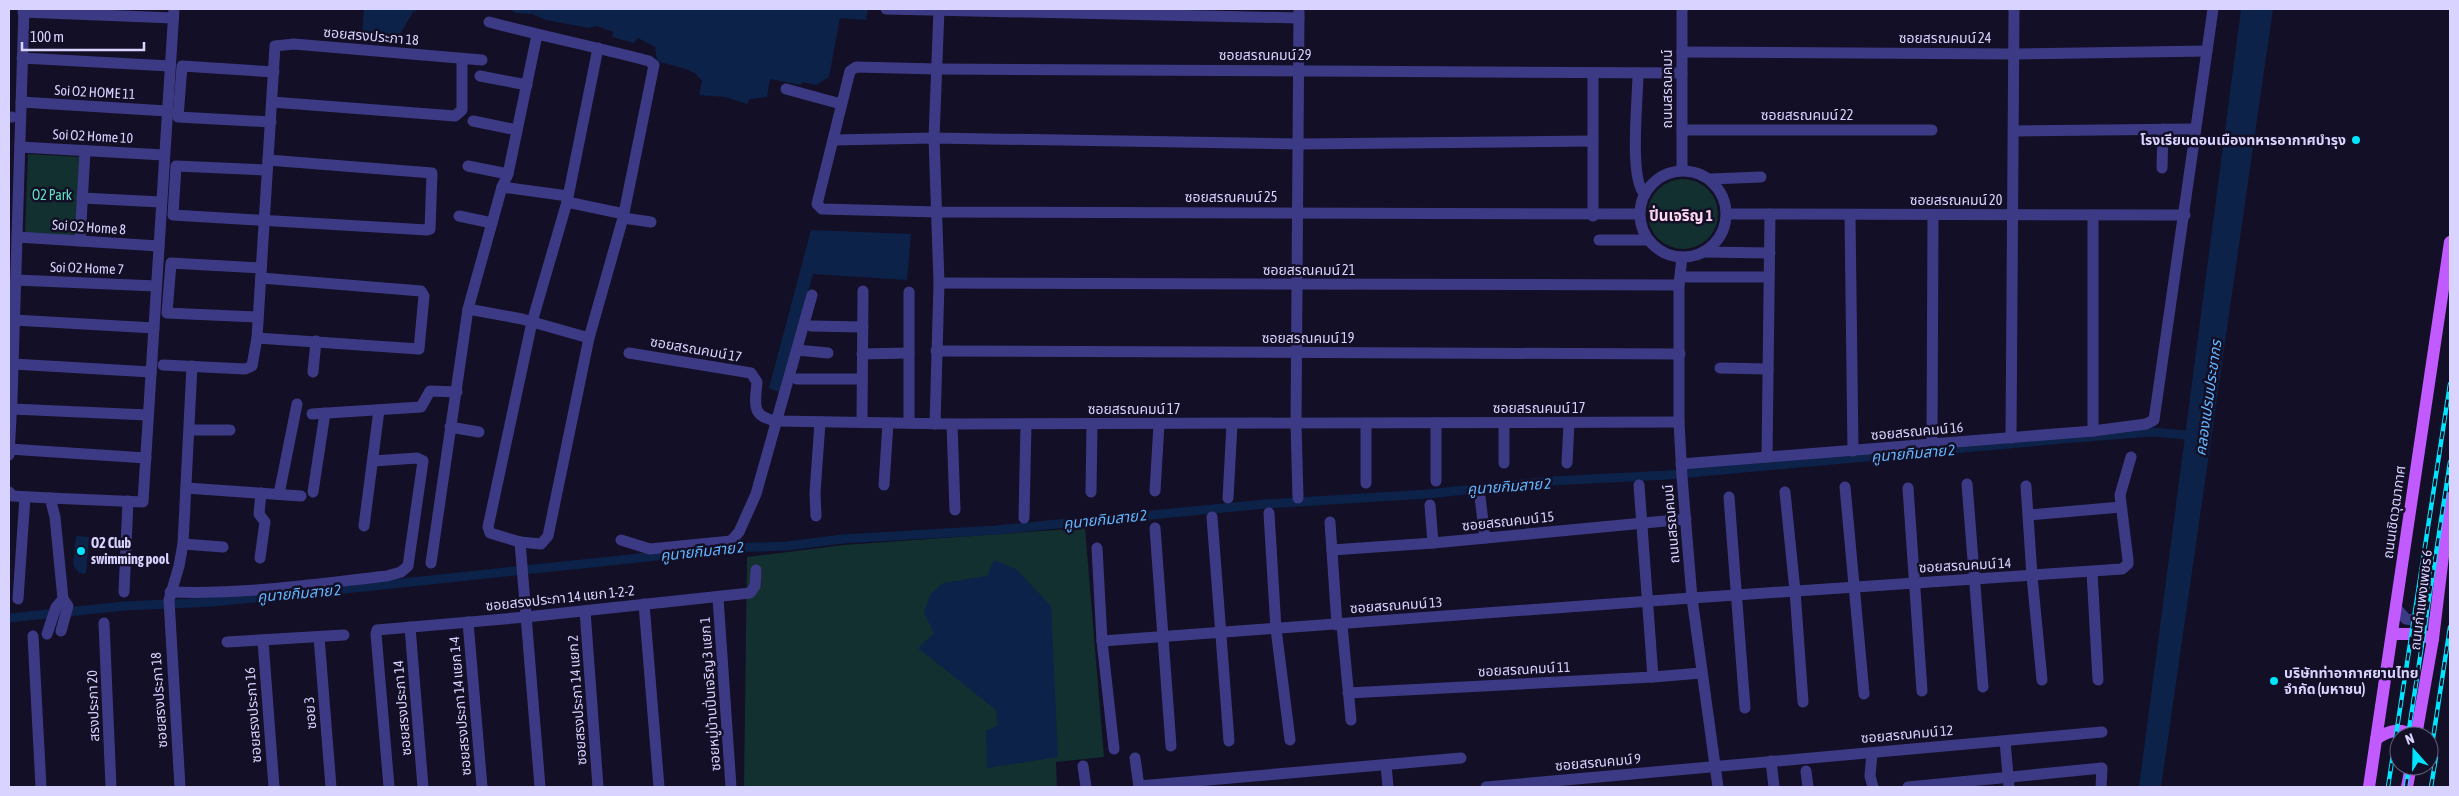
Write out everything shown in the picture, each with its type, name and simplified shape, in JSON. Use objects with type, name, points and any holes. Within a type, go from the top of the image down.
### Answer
[{"type":"main road","name":"ถนนเชิดวุฒากาศ","points":[[2369,787],[2450,242]]},
{"type":"main road","name":"ถนนกำแพงเพชร 6","points":[[2418,726],[2433,639],[2450,498]]},
{"type":"main road","name":"ถนนกำแพงเพชร 6","points":[[2422,726],[2450,552]]},
{"type":"main road","points":[[2392,634],[2418,634],[2433,639]]},
{"type":"main road","points":[[2376,739],[2389,731]]},
{"type":"street","name":"ถนนสรณคมน์","points":[[1682,9],[1682,170]]},
{"type":"street","points":[[2011,438],[2014,9]]},
{"type":"street","points":[[2185,215],[2194,129],[2213,9]]},
{"type":"street","points":[[886,10],[1299,14],[1296,424],[1298,498]]},
{"type":"street","points":[[935,424],[939,283],[934,138],[939,10]]},
{"type":"street","points":[[9,455],[24,11],[174,14],[143,502],[25,497],[13,496],[9,492]]},
{"type":"street","points":[[489,22],[537,35],[598,48],[649,61],[654,65],[623,216],[589,338],[548,536],[541,544],[520,542],[490,533],[488,527],[532,322],[567,199],[598,48]]},
{"type":"street","points":[[431,563],[468,309],[502,187],[508,174],[537,35]]},
{"type":"street","name":"ซอยสรงประภา 18","points":[[274,72],[274,48],[277,44],[462,60],[482,60]]},
{"type":"street","name":"ซอยสรณคมน์ 24","points":[[1682,52],[2014,54],[2207,51]]},
{"type":"street","points":[[22,58],[170,66]]},
{"type":"street","points":[[272,102],[455,116],[462,110],[462,60]]},
{"type":"street","points":[[163,365],[249,369],[254,362],[274,72],[182,66],[178,117],[270,122]]},
{"type":"street","name":"ซอยสรณคมน์ 29","points":[[841,104],[850,71],[856,67],[937,70],[1682,73]]},
{"type":"street","points":[[1593,74],[1593,216]]},
{"type":"street","points":[[1638,74],[1635,168],[1639,188],[1644,193]]},
{"type":"street","points":[[480,76],[527,85]]},
{"type":"street","points":[[786,89],[841,104],[833,140],[934,138],[1299,144],[1593,141]]},
{"type":"street","name":"Soi O2 HOME 11","points":[[21,102],[167,111]]},
{"type":"street","points":[[474,121],[518,130]]},
{"type":"street","points":[[2162,168],[2163,129]]},
{"type":"street","points":[[2014,130],[2194,129]]},
{"type":"street","name":"ซอยสรณคมน์ 22","points":[[1682,130],[1932,130]]},
{"type":"street","name":"ซอยสรณคมน์ 25","points":[[833,140],[817,204],[822,209],[937,212],[1297,212],[1593,216],[1639,214]]},
{"type":"street","name":"Soi O2 Home 10","points":[[20,147],[164,155]]},
{"type":"street","points":[[80,241],[85,151]]},
{"type":"street","points":[[268,165],[432,173],[431,227],[427,230],[264,219],[173,215],[176,166],[268,165]]},
{"type":"street","points":[[468,166],[508,174]]},
{"type":"street","points":[[1704,252],[1720,236],[1724,229],[1725,201],[1719,189],[1710,179],[1696,172],[1682,170],[1660,177],[1644,193],[1639,214],[1641,228],[1647,240],[1663,252],[1682,257],[1704,252],[1770,253]]},
{"type":"street","points":[[1710,179],[1761,177]]},
{"type":"street","points":[[502,187],[567,199],[623,216],[651,222]]},
{"type":"street","points":[[82,198],[162,202]]},
{"type":"street","name":"ซอยสรณคมน์ 20","points":[[1726,214],[2185,215]]},
{"type":"street","points":[[1767,457],[1770,214]]},
{"type":"street","points":[[1850,214],[1853,451]]},
{"type":"street","points":[[1932,445],[1933,215]]},
{"type":"street","points":[[2093,215],[2093,431]]},
{"type":"street","name":"ซอยสรณคมน์ 16","points":[[1682,470],[1767,457],[2093,431],[2146,424],[2154,420],[2185,215]]},
{"type":"street","points":[[459,216],[492,223]]},
{"type":"street","name":"Soi O2 Home 8","points":[[17,237],[159,246]]},
{"type":"street","points":[[1599,240],[1647,240]]},
{"type":"street","name":"ถนนสรณคมน์","points":[[1682,257],[1680,281],[1679,422],[1682,470],[1692,598],[1713,766],[1718,787]]},
{"type":"street","points":[[257,338],[419,349],[423,292],[171,263],[167,312],[258,317]]},
{"type":"street","name":"ซอยสรณคมน์ 21","points":[[939,283],[1298,285],[1680,281],[1769,278]]},
{"type":"street","name":"Soi O2 Home 7","points":[[16,280],[156,286]]},
{"type":"street","points":[[862,422],[863,291]]},
{"type":"street","points":[[909,292],[909,423]]},
{"type":"street","points":[[621,540],[650,549],[731,541],[739,532],[756,494],[812,295]]},
{"type":"street","points":[[468,309],[532,322],[589,338]]},
{"type":"street","points":[[14,320],[154,328]]},
{"type":"street","points":[[811,326],[863,328]]},
{"type":"street","points":[[312,372],[316,341]]},
{"type":"street","points":[[797,350],[828,353]]},
{"type":"street","name":"ซอยสรณคมน์ 19","points":[[936,351],[1680,354]]},
{"type":"street","name":"ซอยสรณคมน์ 17","points":[[629,353],[751,373],[757,382],[756,402],[758,413],[763,419],[777,421],[935,424],[1679,422]]},
{"type":"street","points":[[862,354],[909,353]]},
{"type":"street","points":[[13,364],[151,372]]},
{"type":"street","points":[[192,366],[183,544],[180,566],[169,601],[386,576],[403,571],[408,566],[423,461],[417,458],[373,461]]},
{"type":"street","points":[[1720,368],[1768,369]]},
{"type":"street","points":[[797,380],[862,379]]},
{"type":"street","points":[[312,414],[423,407],[427,394],[430,391],[457,392]]},
{"type":"street","points":[[279,494],[297,404]]},
{"type":"street","points":[[12,409],[148,416]]},
{"type":"street","points":[[364,526],[379,410]]},
{"type":"street","points":[[313,492],[325,413]]},
{"type":"street","points":[[816,516],[815,493],[820,422]]},
{"type":"street","points":[[1567,463],[1569,422]]},
{"type":"street","points":[[884,485],[888,423]]},
{"type":"street","points":[[1366,423],[1366,483]]},
{"type":"street","points":[[1436,423],[1436,481]]},
{"type":"street","points":[[1504,423],[1504,463]]},
{"type":"street","points":[[952,424],[955,510]]},
{"type":"street","points":[[1024,518],[1026,424]]},
{"type":"street","points":[[1091,492],[1092,424]]},
{"type":"street","points":[[1155,490],[1159,424]]},
{"type":"street","points":[[1228,498],[1232,424]]},
{"type":"street","points":[[450,427],[478,432]]},
{"type":"street","points":[[190,430],[230,430]]},
{"type":"street","points":[[9,449],[146,458]]},
{"type":"street","name":"ซอยสรณคมน์ 14","points":[[1692,598],[2122,569],[2128,564],[2121,507],[2122,483],[2131,457]]},
{"type":"street","points":[[1967,484],[1973,580],[1983,687]]},
{"type":"street","points":[[1638,485],[1653,677]]},
{"type":"street","points":[[2026,486],[2042,680]]},
{"type":"street","points":[[1844,487],[1864,694]]},
{"type":"street","points":[[186,488],[301,496]]},
{"type":"street","points":[[1908,488],[1922,691]]},
{"type":"street","points":[[1785,492],[1795,591],[1803,702]]},
{"type":"street","points":[[260,558],[265,524],[259,514],[261,493]]},
{"type":"street","points":[[18,599],[25,497]]},
{"type":"street","points":[[1480,497],[1484,538]]},
{"type":"street","points":[[1729,497],[1745,708]]},
{"type":"street","points":[[50,498],[55,517],[62,604],[61,629]]},
{"type":"street","points":[[124,592],[128,501]]},
{"type":"street","points":[[1430,505],[1433,543]]},
{"type":"street","points":[[2029,515],[2121,507]]},
{"type":"street","points":[[1269,513],[1276,629],[1290,740]]},
{"type":"street","points":[[1212,517],[1229,741]]},
{"type":"street","name":"ซอยสรณคมน์ 15","points":[[1332,550],[1433,543],[1686,519]]},
{"type":"street","points":[[1330,522],[1350,720]]},
{"type":"street","points":[[1155,528],[1172,746]]},
{"type":"street","points":[[520,542],[540,787]]},
{"type":"street","points":[[183,544],[223,547]]},
{"type":"street","points":[[1097,548],[1102,641],[1114,748]]},
{"type":"street","name":"ซอยสรงประภา 14 แยก 1-2-2","points":[[389,787],[376,634],[380,629],[526,617],[718,598],[750,593],[756,586],[756,570]]},
{"type":"street","points":[[2092,572],[2098,680]]},
{"type":"street","name":"ซอยหมู่บ้านปิ่นเจริญ 3 แยก 1","points":[[718,598],[731,787]]},
{"type":"street","name":"ซอยสรณคมน์ 13","points":[[1102,641],[1164,638],[1692,598]]},
{"type":"street","name":"ซอยสรงประภา 18","points":[[169,601],[180,787]]},
{"type":"street","points":[[48,631],[62,604]]},
{"type":"street","points":[[644,604],[659,787]]},
{"type":"street","points":[[2396,608],[2406,619],[2434,623]]},
{"type":"street","name":"ซอยสรงประภา 14 แยก 2","points":[[585,611],[598,787]]},
{"type":"street","name":"ซอยสรงประภา 14 แยก 1-4","points":[[468,622],[482,787]]},
{"type":"street","name":"สรงประภา 20","points":[[104,623],[111,787]]},
{"type":"street","name":"ซอยสรงประภา 14","points":[[410,627],[423,787]]},
{"type":"street","points":[[227,642],[344,635]]},
{"type":"street","points":[[32,636],[41,787]]},
{"type":"street","name":"ซอย 3","points":[[320,637],[331,787]]},
{"type":"street","name":"ซอยสรงประภา 16","points":[[263,641],[274,787]]},
{"type":"street","name":"ซอยสรณคมน์ 11","points":[[1348,693],[1701,673]]},
{"type":"street","name":"ซอยสรณคมน์ 12","points":[[1713,766],[2102,732]]},
{"type":"street","points":[[2005,741],[2009,783]]},
{"type":"street","points":[[1872,752],[1870,776],[1873,787]]},
{"type":"street","points":[[1135,758],[1139,787],[1262,781],[1386,765],[1461,758]]},
{"type":"street","points":[[1771,761],[1774,787]]},
{"type":"street","points":[[1386,765],[1388,787]]},
{"type":"street","points":[[1083,766],[1086,787]]},
{"type":"street","name":"ซอยสรณคมน์ 9","points":[[1486,787],[1713,766]]},
{"type":"street","points":[[1908,787],[2009,783],[2102,768],[2101,787]]},
{"type":"street","points":[[1806,771],[1808,787]]},
{"type":"green space","name":"O2 Park","points":[[28,154],[80,157],[76,236],[25,233]]},
{"type":"green space","points":[[1690,179],[1703,185],[1712,194],[1716,200],[1718,214],[1716,228],[1708,239],[1697,247],[1676,249],[1669,247],[1658,239],[1650,228],[1648,207],[1650,200],[1658,189],[1669,181]]},
{"type":"green space","points":[[1085,528],[1104,757],[1056,762],[1057,787],[744,787],[747,557],[844,545]]},
{"type":"water","points":[[364,9],[419,9],[413,12],[395,43],[364,39],[362,34]]},
{"type":"water","points":[[508,9],[868,9],[866,20],[840,18],[829,77],[816,85],[802,82],[801,85],[770,79],[767,97],[750,99],[747,104],[725,97],[699,95],[702,81],[695,73],[660,62],[657,60],[655,47],[638,38],[634,43],[612,37],[613,32],[597,26],[589,28],[546,20],[532,14],[516,13]]},
{"type":"water","name":"คลองเปรมประชากร","points":[[2241,9],[2273,9],[2161,787],[2139,787]]},
{"type":"water","points":[[811,230],[911,234],[907,280],[813,274],[779,392],[769,388]]},
{"type":"water","name":"O2 Club swimming pool","points":[[76,536],[89,537],[86,574],[79,573],[73,565]]},
{"type":"water","points":[[994,560],[1016,569],[1051,606],[1058,757],[987,768],[986,731],[998,725],[996,710],[918,648],[934,633],[924,613],[930,595],[943,583],[987,576]]},
{"type":"waterway","name":"คูนายกิมสาย 2","points":[[9,618],[125,606],[212,602],[733,548],[787,546],[843,539],[996,530],[1265,504],[1427,494],[1551,481],[1668,475],[2152,432],[2197,436]]},
{"type":"railway","points":[[2388,787],[2450,384]]},
{"type":"railway","points":[[2410,726],[2450,462]]},
{"type":"railway","points":[[2435,726],[2450,627]]},
{"type":"railway","points":[[2406,787],[2408,776]]},
{"type":"railway","points":[[2431,787],[2433,776]]},
{"type":"place","name":"โรงเรียนดอนเมืองทหารอากาศบำรุง","points":[[2356,140]]},
{"type":"place","name":"O2 Club swimming pool","points":[[81,551]]},
{"type":"place","name":"บริษัทท่าอากาศยานไทย จำกัด (มหาชน)","points":[[2274,681]]},
{"type":"district","name":"ปิ่นเจริญ 1","points":[[1681,215]]}]
